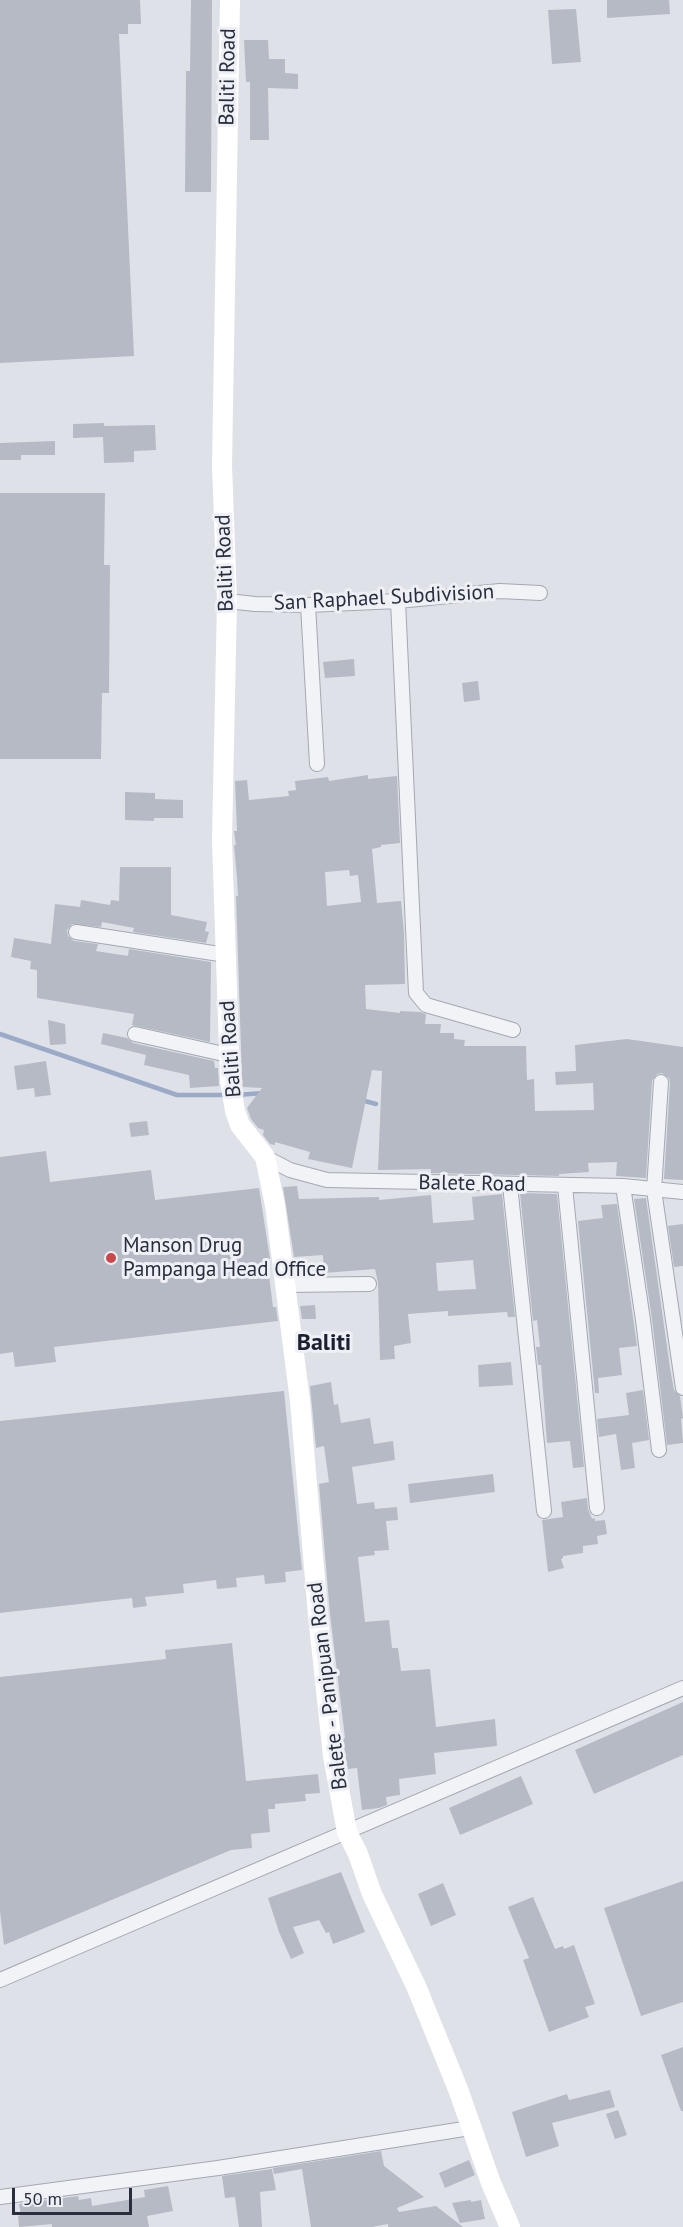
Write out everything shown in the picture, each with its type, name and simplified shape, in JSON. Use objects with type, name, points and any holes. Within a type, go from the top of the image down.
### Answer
[{"type":"main road","name":"Baliti Road","points":[[230,0],[222,465],[227,601],[222,840],[228,1055],[230,1080],[238,1118]]},
{"type":"main road","name":"Balete - Panipuan Road","points":[[238,1118],[265,1157],[275,1205],[300,1401],[318,1615],[333,1756],[347,1832],[358,1854],[372,1894],[416,1986],[510,2227]]},
{"type":"street","name":"San Raphael Subdivision","points":[[227,601],[308,605],[398,601],[500,591],[540,593]]},
{"type":"street","points":[[398,601],[416,993],[426,1005],[513,1030]]},
{"type":"street","points":[[308,605],[318,764]]},
{"type":"street","points":[[76,932],[226,955]]},
{"type":"street","points":[[135,1034],[228,1055]]},
{"type":"street","points":[[661,1082],[654,1190],[683,1388]]},
{"type":"street","name":"Balete Road","points":[[265,1157],[291,1170],[327,1180],[622,1186],[683,1192]]},
{"type":"street","points":[[510,1185],[544,1511]]},
{"type":"street","points":[[565,1186],[597,1508]]},
{"type":"street","points":[[622,1186],[643,1320],[659,1450]]},
{"type":"street","points":[[286,1285],[369,1284]]},
{"type":"street","points":[[0,1980],[683,1688]]},
{"type":"street","points":[[0,2197],[218,2168],[470,2128]]},
{"type":"building","points":[[0,0],[140,0],[141,24],[128,24],[128,34],[119,34],[134,356],[0,363]]},
{"type":"building","points":[[191,0],[212,0],[211,192],[185,192],[186,71],[190,71]]},
{"type":"building","points":[[607,0],[669,0],[670,14],[607,18]]},
{"type":"building","points":[[576,9],[581,62],[552,64],[548,10]]},
{"type":"building","points":[[244,40],[268,40],[269,59],[285,59],[285,73],[298,74],[298,89],[268,88],[269,140],[250,140],[250,82],[246,82]]},
{"type":"building","points":[[104,423],[104,426],[155,425],[156,450],[134,451],[134,462],[104,463],[103,437],[73,438],[73,424]]},
{"type":"building","points":[[55,441],[55,455],[21,455],[21,460],[0,460],[0,443]]},
{"type":"building","points":[[0,493],[105,493],[104,565],[110,565],[109,693],[102,693],[101,759],[0,759]]},
{"type":"building","points":[[354,659],[355,676],[325,678],[323,662]]},
{"type":"building","points":[[478,681],[480,700],[464,702],[462,683]]},
{"type":"building","points":[[368,775],[368,779],[397,776],[400,843],[381,845],[381,847],[372,849],[377,903],[401,901],[405,984],[365,985],[366,1009],[426,1014],[425,1024],[441,1024],[440,1033],[454,1033],[454,1039],[465,1040],[464,1046],[526,1046],[527,1080],[534,1079],[535,1111],[594,1110],[593,1083],[556,1085],[555,1072],[576,1071],[575,1045],[627,1039],[683,1047],[683,1180],[664,1179],[670,1083],[669,1078],[662,1073],[657,1074],[652,1081],[646,1178],[616,1176],[617,1162],[588,1163],[589,1172],[559,1174],[559,1176],[431,1173],[431,1169],[378,1170],[382,1071],[372,1070],[352,1168],[308,1159],[310,1152],[275,1142],[275,1145],[270,1144],[263,1135],[264,1130],[258,1128],[251,1119],[247,1108],[262,1088],[243,1087],[242,1079],[236,896],[238,896],[234,845],[236,845],[234,831],[237,831],[235,781],[247,780],[249,800],[289,796],[288,791],[296,790],[295,781],[328,777],[329,781]],"holes":[[[349,870],[350,876],[358,875],[361,902],[327,906],[325,872]]]},
{"type":"building","points":[[125,792],[155,793],[155,799],[183,800],[183,818],[154,818],[154,821],[125,820]]},
{"type":"building","points":[[120,867],[171,867],[171,915],[207,922],[205,931],[209,932],[206,943],[133,932],[134,928],[102,922],[101,927],[72,924],[67,930],[68,936],[74,941],[98,944],[96,951],[128,956],[129,949],[211,962],[210,1042],[132,1025],[134,1014],[37,998],[37,970],[30,969],[31,961],[11,957],[14,938],[51,944],[55,904],[80,907],[81,900],[110,905],[111,900],[119,901]]},
{"type":"building","points":[[48,1020],[65,1024],[66,1044],[50,1045]]},
{"type":"building","points":[[103,1033],[127,1038],[133,1043],[214,1061],[215,1068],[218,1068],[219,1086],[190,1088],[189,1075],[144,1065],[146,1055],[101,1044]]},
{"type":"building","points":[[46,1061],[51,1095],[35,1097],[34,1088],[17,1090],[14,1066]]},
{"type":"building","points":[[147,1121],[149,1135],[131,1137],[129,1123]]},
{"type":"building","points":[[46,1151],[50,1182],[151,1170],[155,1200],[259,1188],[270,1259],[267,1260],[273,1307],[276,1307],[278,1321],[54,1347],[56,1362],[15,1367],[13,1352],[0,1354],[0,1157]]},
{"type":"building","points":[[297,1186],[299,1199],[379,1197],[379,1200],[431,1195],[433,1223],[474,1220],[472,1197],[502,1194],[515,1317],[508,1317],[507,1312],[448,1316],[448,1311],[408,1314],[411,1343],[394,1346],[395,1359],[380,1360],[378,1283],[375,1269],[324,1273],[323,1255],[294,1257],[283,1187]],"holes":[[[473,1260],[476,1289],[438,1291],[436,1263]]]},
{"type":"building","points":[[520,1193],[557,1194],[584,1467],[573,1468],[570,1441],[547,1443],[541,1365],[538,1365],[536,1347],[540,1347],[537,1320],[533,1321]]},
{"type":"building","points":[[646,1198],[670,1368],[674,1390],[680,1396],[683,1418],[681,1419],[683,1443],[667,1445],[652,1319],[634,1199]]},
{"type":"building","points":[[617,1204],[637,1346],[619,1348],[622,1375],[598,1378],[599,1393],[595,1393],[578,1221],[603,1218],[601,1205]]},
{"type":"building","points":[[683,1224],[683,1266],[674,1267],[668,1226]]},
{"type":"building","points":[[315,1305],[316,1319],[302,1319],[300,1306]]},
{"type":"building","points":[[511,1362],[513,1385],[479,1387],[478,1365]]},
{"type":"building","points":[[331,1382],[334,1405],[338,1404],[341,1423],[370,1418],[374,1444],[393,1441],[395,1460],[352,1467],[357,1504],[374,1502],[375,1509],[397,1507],[398,1520],[386,1521],[389,1550],[374,1551],[375,1555],[358,1557],[365,1622],[389,1620],[392,1648],[398,1648],[401,1671],[430,1669],[436,1727],[495,1719],[497,1746],[434,1753],[436,1774],[399,1779],[400,1795],[386,1797],[387,1805],[362,1810],[357,1768],[348,1769],[343,1738],[345,1738],[330,1614],[319,1484],[329,1482],[324,1446],[316,1448],[310,1386]]},
{"type":"building","points":[[643,1390],[649,1440],[632,1443],[635,1468],[621,1470],[616,1434],[599,1437],[597,1419],[629,1415],[626,1393]]},
{"type":"building","points":[[284,1391],[302,1570],[285,1572],[286,1582],[265,1584],[264,1575],[236,1578],[237,1587],[217,1589],[216,1580],[183,1584],[184,1593],[145,1597],[147,1606],[133,1608],[132,1598],[0,1613],[0,1421]]},
{"type":"building","points":[[493,1474],[495,1492],[410,1503],[408,1484]]},
{"type":"building","points":[[587,1498],[592,1519],[605,1520],[607,1534],[597,1536],[598,1544],[583,1546],[583,1553],[563,1556],[561,1559],[564,1568],[548,1572],[542,1520],[563,1517],[561,1502]]},
{"type":"building","points":[[232,1643],[246,1781],[318,1774],[320,1793],[305,1794],[306,1801],[275,1804],[275,1809],[268,1809],[270,1832],[251,1834],[252,1848],[231,1850],[4,1945],[0,1911],[0,1677],[166,1659],[165,1650]]},
{"type":"building","points":[[683,1702],[683,1755],[594,1794],[575,1750]]},
{"type":"building","points":[[521,1776],[533,1804],[460,1835],[449,1808]]},
{"type":"building","points":[[341,1872],[365,1932],[333,1944],[329,1932],[326,1933],[319,1920],[293,1927],[304,1953],[291,1959],[268,1898]]},
{"type":"building","points":[[683,1881],[683,2002],[641,2016],[604,1908]]},
{"type":"building","points":[[443,1883],[456,1915],[431,1926],[418,1894]]},
{"type":"building","points":[[533,1897],[555,1949],[563,1946],[564,1949],[574,1945],[595,2004],[585,2007],[589,2017],[549,2032],[523,1960],[529,1958],[508,1907]]},
{"type":"building","points":[[683,2047],[683,2111],[681,2111],[661,2055]]},
{"type":"building","points":[[610,2090],[615,2107],[552,2123],[559,2146],[526,2157],[512,2112],[567,2094],[569,2100]]},
{"type":"building","points":[[618,2110],[627,2135],[615,2139],[606,2114]]},
{"type":"building","points":[[381,2151],[384,2166],[424,2197],[397,2208],[399,2212],[436,2206],[463,2227],[388,2227],[388,2224],[372,2227],[311,2227],[302,2169],[274,2174],[273,2168]]},
{"type":"building","points":[[469,2160],[475,2175],[445,2188],[439,2173]]},
{"type":"building","points":[[272,2169],[276,2190],[260,2192],[262,2227],[239,2227],[235,2197],[225,2198],[222,2176]]},
{"type":"building","points":[[168,2186],[173,2211],[147,2216],[149,2227],[52,2227],[52,2224],[19,2227],[18,2216],[21,2215],[19,2204],[78,2196],[79,2200],[91,2198],[92,2206],[145,2197],[144,2190]]},
{"type":"building","points":[[471,2200],[471,2202],[481,2200],[485,2219],[460,2223],[452,2203]]},
{"type":"waterway","points":[[0,1034],[177,1095],[228,1095]]},
{"type":"waterway","points":[[236,1095],[264,1093]]},
{"type":"waterway","points":[[361,1100],[376,1104]]},
{"type":"place","name":"Manson Drug Pampanga Head Office","points":[[111,1258]]},
{"type":"district","name":"Baliti","points":[[324,1343]]}]
